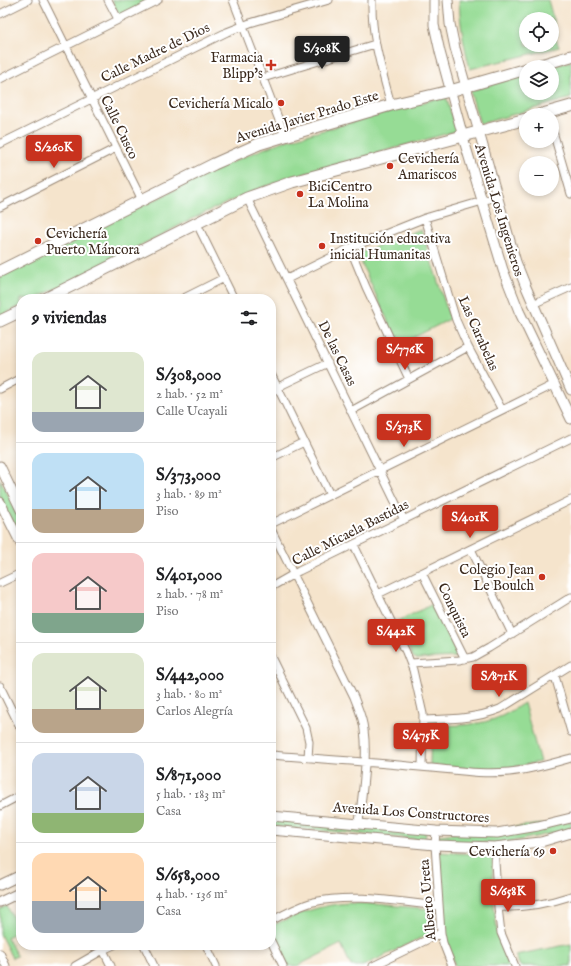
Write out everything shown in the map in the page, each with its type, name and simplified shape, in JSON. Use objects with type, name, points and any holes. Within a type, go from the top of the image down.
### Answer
[{"type":"main road","points":[[558,60],[571,56]]},
{"type":"main road","name":"Avenida Javier Prado Este","points":[[0,271],[228,157],[285,136],[391,105],[450,91],[519,71]]},
{"type":"main road","points":[[559,110],[571,106]]},
{"type":"main road","points":[[55,294],[247,198],[292,182],[519,121]]},
{"type":"main road","points":[[0,321],[16,313]]},
{"type":"street","points":[[0,14],[28,0]]},
{"type":"street","name":"Calle Cusco","points":[[43,0],[142,200]]},
{"type":"street","points":[[108,0],[118,19]]},
{"type":"street","points":[[0,79],[158,0]]},
{"type":"street","points":[[233,0],[285,136]]},
{"type":"street","name":"Calle Madre de Dios","points":[[0,144],[197,46],[243,26],[329,0]]},
{"type":"street","points":[[372,0],[375,44],[391,105]]},
{"type":"street","name":"Avenida Los Ingenieros","points":[[434,0],[434,25],[450,91],[510,290],[571,419]]},
{"type":"street","name":"Avenida Los Ingenieros","points":[[448,0],[450,24],[465,87],[496,197],[519,270],[571,390]]},
{"type":"street","points":[[263,78],[375,44]]},
{"type":"street","points":[[0,207],[116,148]]},
{"type":"street","points":[[559,148],[568,175],[571,194]]},
{"type":"street","points":[[287,279],[350,248],[424,218],[496,197]]},
{"type":"street","name":"De las Casas","points":[[247,198],[404,520]]},
{"type":"street","name":"Las Carabelas","points":[[424,218],[456,320],[468,347],[502,410]]},
{"type":"street","points":[[197,224],[232,294]]},
{"type":"street","points":[[350,248],[366,287],[409,379]]},
{"type":"street","points":[[192,294],[224,278]]},
{"type":"street","points":[[533,304],[571,287]]},
{"type":"street","points":[[351,411],[468,347]]},
{"type":"street","points":[[278,388],[328,363]]},
{"type":"street","points":[[0,389],[16,381]]},
{"type":"street","points":[[276,384],[330,495]]},
{"type":"street","points":[[276,522],[555,384]]},
{"type":"street","name":"Calle Micaela Bastidas","points":[[276,584],[571,438]]},
{"type":"street","points":[[276,456],[304,442]]},
{"type":"street","points":[[0,466],[16,500]]},
{"type":"street","points":[[378,594],[571,500]]},
{"type":"street","points":[[0,502],[16,534]]},
{"type":"street","points":[[276,539],[358,706],[364,729],[364,763],[359,823]]},
{"type":"street","points":[[354,545],[411,663],[418,690],[423,720],[422,767]]},
{"type":"street","points":[[471,549],[512,634]]},
{"type":"street","name":"Conquista","points":[[422,572],[465,659]]},
{"type":"street","points":[[0,583],[16,575]]},
{"type":"street","points":[[411,663],[465,659],[478,655],[571,597]]},
{"type":"street","points":[[423,720],[474,717],[491,713],[500,709],[571,665]]},
{"type":"street","points":[[276,667],[306,728],[309,742],[308,758]]},
{"type":"street","points":[[555,676],[571,732]]},
{"type":"street","points":[[0,686],[16,719]]},
{"type":"street","points":[[276,755],[422,767],[458,772],[486,773],[526,770],[571,758]]},
{"type":"street","points":[[0,806],[16,798]]},
{"type":"street","name":"Avenida Los Constructores","points":[[276,816],[436,831],[497,833],[538,826],[571,818]]},
{"type":"street","name":"Avenida Los Constructores","points":[[276,830],[435,845],[494,847],[541,842],[571,833]]},
{"type":"street","name":"Alberto Ureta","points":[[436,831],[435,845],[441,933],[443,943],[452,966]]},
{"type":"street","points":[[494,847],[501,933],[515,966]]},
{"type":"street","points":[[0,885],[16,877]]},
{"type":"street","points":[[0,902],[16,894]]},
{"type":"street","points":[[498,907],[519,908],[552,902],[571,896]]},
{"type":"street","points":[[276,919],[312,903],[330,900],[363,899],[440,906]]},
{"type":"street","points":[[373,966],[389,963],[441,933]]},
{"type":"street","points":[[75,966],[103,950],[111,966]]},
{"type":"street","points":[[146,950],[154,966]]},
{"type":"street","points":[[208,950],[216,966]]},
{"type":"street","points":[[275,950],[283,966]]},
{"type":"street","points":[[0,953],[6,966]]},
{"type":"green space","points":[[112,0],[153,0],[120,17]]},
{"type":"green space","points":[[459,0],[548,0],[551,12],[519,12],[519,52],[539,52],[470,69],[463,35]]},
{"type":"green space","points":[[571,61],[571,98],[536,108],[519,108],[519,113],[480,124],[470,91],[519,76],[519,100],[559,100],[559,65]]},
{"type":"green space","points":[[446,96],[456,131],[310,172],[260,188],[202,214],[45,294],[16,294],[16,308],[0,316],[0,277],[215,170],[281,142]]},
{"type":"green space","points":[[421,229],[450,319],[399,345],[357,254]]},
{"type":"green space","points":[[0,479],[16,511],[16,531],[0,498]]},
{"type":"green space","points":[[435,603],[457,654],[455,657],[417,659],[413,657],[396,622]]},
{"type":"green space","points":[[524,703],[540,762],[485,770],[430,765],[431,725],[476,724],[485,722],[502,716]]},
{"type":"green space","points":[[276,818],[426,832],[425,840],[276,826]]},
{"type":"green space","points":[[571,821],[571,829],[521,840],[494,843],[438,840],[439,835]]},
{"type":"green space","points":[[439,852],[492,855],[494,905],[497,930],[500,943],[511,966],[455,966],[446,940]]},
{"type":"green space","points":[[337,904],[375,904],[432,909],[433,932],[363,966],[351,966],[341,944],[297,966],[288,966],[276,941],[276,924],[299,914]]},
{"type":"green space","points":[[7,906],[16,922],[16,932],[7,937],[17,956],[12,958],[0,934],[0,910]]},
{"type":"green space","points":[[571,944],[571,966],[520,966],[515,955]]},
{"type":"place","name":"Farmacia Blipp's","points":[[271,65]]},
{"type":"place","name":"Cevichería Micalo","points":[[281,103]]},
{"type":"place","name":"Cevichería Amariscos","points":[[390,166]]},
{"type":"place","name":"BiciCentro La Molina","points":[[300,194]]},
{"type":"place","name":"Cevichería Puerto Máncora","points":[[38,241]]},
{"type":"place","name":"Institución educativa inicial Humanitas","points":[[322,246]]},
{"type":"place","name":"Colegio Jean Le Boulch","points":[[542,577]]},
{"type":"place","name":"Cevichería 69","points":[[553,851]]}]
